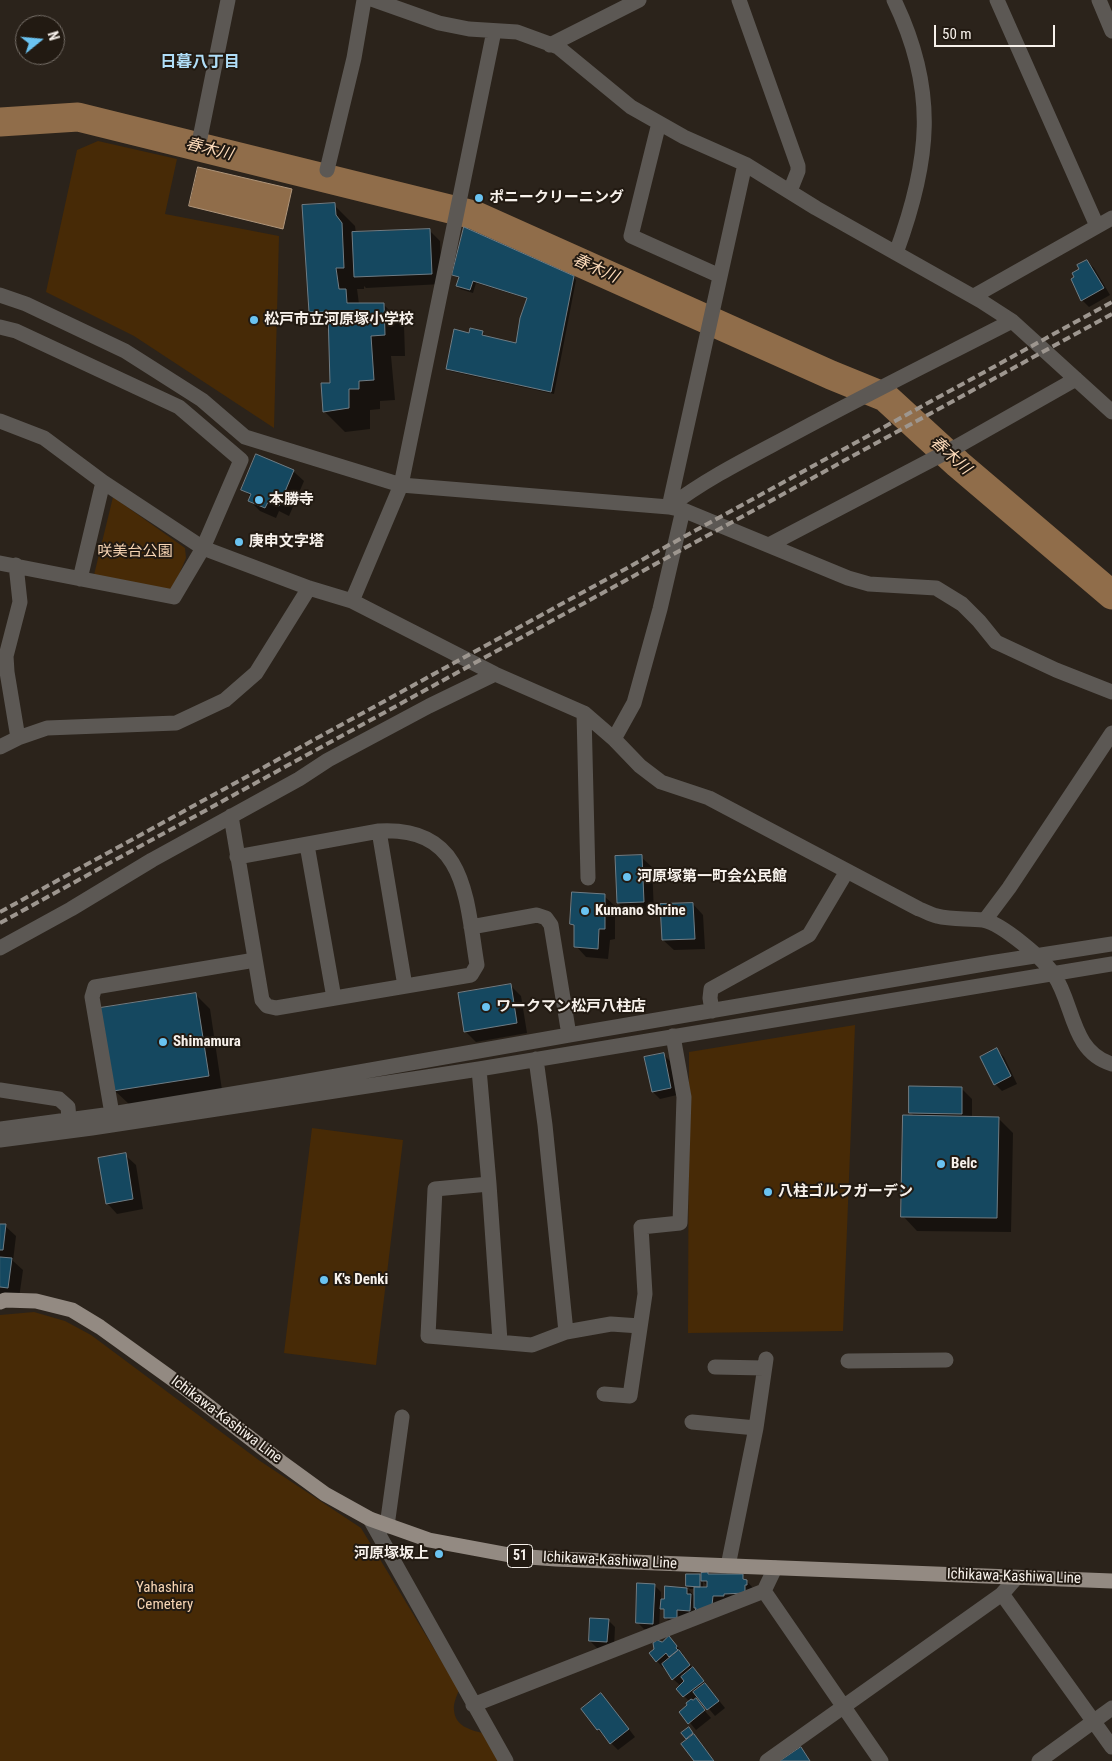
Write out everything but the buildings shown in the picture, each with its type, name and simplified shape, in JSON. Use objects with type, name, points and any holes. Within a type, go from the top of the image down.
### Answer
[{"type":"main road","name":"Ichikawa-Kashiwa Line","points":[[0,1302],[5,1300],[36,1301],[72,1310],[100,1327],[189,1391],[325,1494],[370,1519],[429,1540],[515,1556],[556,1559],[1112,1581]]},
{"type":"street","points":[[200,138],[228,0]]},
{"type":"street","points":[[327,170],[354,58],[364,0]]},
{"type":"street","points":[[374,0],[439,23],[469,29],[517,32],[558,47],[631,107],[684,137],[745,164],[790,192],[974,296],[1012,321],[1112,412]]},
{"type":"street","points":[[550,45],[639,0]]},
{"type":"street","points":[[739,0],[798,166],[790,192]]},
{"type":"street","points":[[894,0],[904,22],[916,58],[924,96],[925,135],[921,165],[905,228],[896,253]]},
{"type":"street","points":[[997,0],[1097,226]]},
{"type":"street","points":[[1099,0],[1112,31]]},
{"type":"street","points":[[352,601],[401,485],[494,31]]},
{"type":"street","points":[[659,123],[631,236],[720,276]]},
{"type":"street","points":[[614,739],[634,703],[660,609],[706,341],[745,164]]},
{"type":"street","points":[[974,296],[1112,218]]},
{"type":"street","points":[[0,295],[26,304],[125,351],[202,400],[245,437],[401,485],[676,509],[848,578],[869,584],[936,588],[962,604],[996,642],[1056,670],[1112,692]]},
{"type":"street","points":[[676,509],[685,495],[719,474],[883,386],[1012,321]]},
{"type":"street","points":[[0,327],[16,331],[179,407],[241,460],[204,548],[174,597],[0,563]]},
{"type":"street","points":[[769,545],[956,447],[1076,379]]},
{"type":"street","points":[[0,421],[44,438],[103,482],[204,548],[309,588],[352,601],[495,674],[584,713],[614,739],[640,766],[661,782],[709,798],[785,836],[919,909],[936,916],[985,920],[1013,935],[1054,974],[1062,989],[1075,1028],[1101,1061],[1112,1064]]},
{"type":"street","points":[[80,579],[103,482]]},
{"type":"street","points":[[16,565],[20,602],[3,672],[18,738]]},
{"type":"street","points":[[0,747],[18,738],[47,728],[176,723],[225,700],[256,673],[309,588]]},
{"type":"street","points":[[0,948],[71,909],[152,860],[299,779],[328,760],[429,706],[495,674]]},
{"type":"street","points":[[584,713],[588,878]]},
{"type":"street","points":[[985,920],[1009,888],[1112,733]]},
{"type":"street","points":[[231,816],[237,857],[262,1000],[267,1006],[276,1008],[471,975],[477,965],[465,892],[458,873],[440,847],[426,838],[410,832],[397,830],[379,831],[237,857]]},
{"type":"street","points":[[379,831],[405,986]]},
{"type":"street","points":[[307,844],[334,998]]},
{"type":"street","points":[[712,1011],[711,989],[809,935],[847,871]]},
{"type":"street","points":[[470,927],[537,915],[546,918],[551,925],[569,1035]]},
{"type":"street","points":[[0,1129],[112,1114],[1112,944]]},
{"type":"street","points":[[112,1114],[92,997],[95,987],[255,960]]},
{"type":"street","points":[[0,1140],[92,1128],[479,1069],[1112,964]]},
{"type":"street","points":[[604,1394],[630,1396],[645,1294],[641,1227],[680,1223],[684,1097],[672,1036]]},
{"type":"street","points":[[536,1059],[545,1125],[566,1332]]},
{"type":"street","points":[[479,1069],[500,1341]]},
{"type":"street","points":[[0,1090],[59,1099],[68,1107],[69,1119]]},
{"type":"street","points":[[489,1184],[435,1189],[428,1336],[532,1345],[566,1332],[611,1324],[640,1326]]},
{"type":"street","points":[[848,1360],[946,1360]]},
{"type":"street","points":[[715,1367],[765,1364],[756,1428],[728,1566]]},
{"type":"street","points":[[387,1526],[402,1417]]},
{"type":"street","points":[[692,1422],[756,1428]]},
{"type":"street","points":[[370,1519],[506,1761]]},
{"type":"street","points":[[474,1705],[764,1591],[775,1568]]},
{"type":"street","points":[[768,1761],[1002,1594],[1016,1578]]},
{"type":"street","points":[[764,1591],[881,1761]]},
{"type":"street","points":[[1002,1594],[1112,1747]]},
{"type":"street","points":[[1039,1761],[1112,1708]]},
{"type":"green space","points":[[98,141],[177,159],[165,214],[279,236],[274,428],[134,336],[46,292],[77,150]]},
{"type":"green space","name":"咲美台公園","points":[[113,497],[185,548],[186,558],[172,591],[93,579]]},
{"type":"green space","name":"八柱ゴルフガーデン","points":[[855,1025],[843,1331],[688,1333],[689,1052]]},
{"type":"green space","points":[[312,1128],[403,1140],[376,1365],[284,1353]]},
{"type":"green space","name":"Yahashira Cemetery","points":[[34,1312],[65,1321],[91,1335],[260,1461],[361,1528],[459,1690],[454,1708],[457,1720],[468,1729],[483,1733],[500,1761],[0,1761],[0,1315]]},
{"type":"shaded area","points":[[198,167],[292,189],[283,229],[189,206]]},
{"type":"waterway","name":"春木川","points":[[0,122],[78,117],[474,215],[831,375],[885,397],[958,464],[1112,595]]},
{"type":"railway","points":[[0,912],[1112,302]]},
{"type":"railway","points":[[0,923],[1112,314]]},
{"type":"place","name":"ポニークリーニング","points":[[479,198]]},
{"type":"place","name":"松戸市立河原塚小学校","points":[[254,320]]},
{"type":"place","name":"本勝寺","points":[[259,500]]},
{"type":"place","name":"庚申文字塔","points":[[239,542]]},
{"type":"place","name":"河原塚第一町会公民館","points":[[627,877]]},
{"type":"place","name":"Kumano Shrine","points":[[585,911]]},
{"type":"place","name":"ワークマン松戸八柱店","points":[[486,1007]]},
{"type":"place","name":"Shimamura","points":[[163,1042]]},
{"type":"place","name":"Belc","points":[[941,1164]]},
{"type":"place","name":"八柱ゴルフガーデン","points":[[768,1192]]},
{"type":"place","name":"K's Denki","points":[[324,1280]]},
{"type":"place","name":"河原塚坂上","points":[[439,1554]]},
{"type":"district","name":"日暮八丁目","points":[[200,63]]}]
